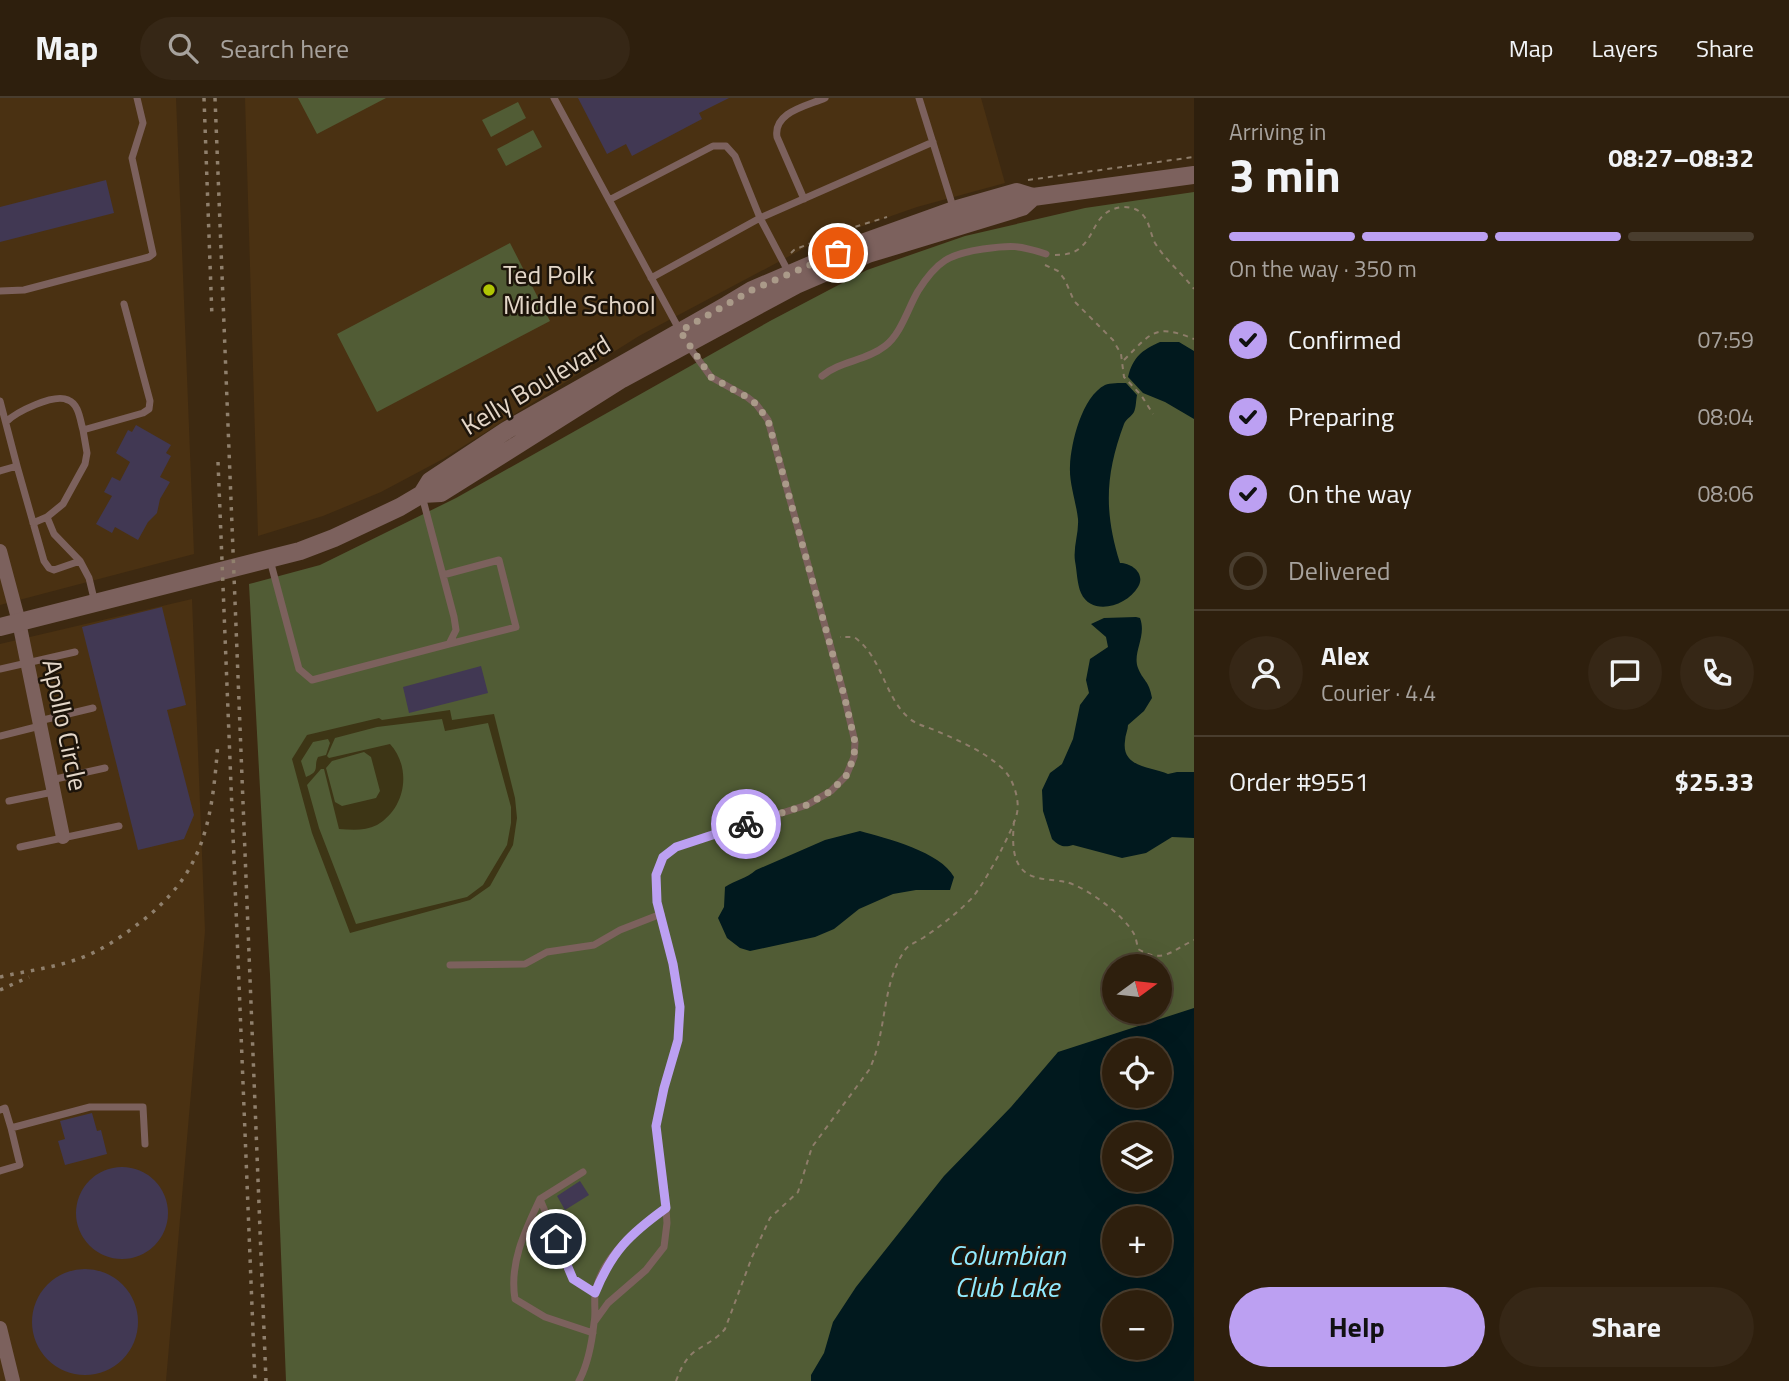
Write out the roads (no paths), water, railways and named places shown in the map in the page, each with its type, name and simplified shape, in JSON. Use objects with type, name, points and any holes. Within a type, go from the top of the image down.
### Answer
[{"type":"street","name":"Kelly Boulevard","points":[[683,337],[752,290],[862,243],[954,210],[1017,192],[1033,197],[1194,175]]},
{"type":"street","name":"Kelly Boulevard","points":[[0,627],[270,559],[334,538],[422,494],[430,481],[507,430],[683,337],[868,254],[1022,207],[1033,197]]},
{"type":"street","name":"Apollo Circle","points":[[0,551],[19,622],[63,837]]},
{"type":"street","points":[[0,1328],[13,1381]]},
{"type":"lane","points":[[0,291],[24,290],[153,254],[132,158],[143,123],[137,98]]},
{"type":"lane","points":[[554,98],[683,337],[711,377],[747,397],[768,420],[855,742],[854,757],[846,776],[831,791],[807,805],[676,847],[663,857],[656,875],[680,1007],[678,1040],[656,1126],[666,1208],[664,1247],[646,1270],[608,1303],[595,1321]]},
{"type":"lane","points":[[804,199],[776,129],[783,117],[825,98]]},
{"type":"lane","points":[[919,98],[954,210]]},
{"type":"lane","points":[[651,278],[760,218],[933,142]]},
{"type":"lane","points":[[609,200],[713,146],[726,146],[736,156],[760,218],[789,274]]},
{"type":"lane","points":[[822,376],[832,367],[859,359],[886,345],[895,335],[919,289],[940,263],[958,253],[1011,245],[1046,254]]},
{"type":"lane","points":[[83,429],[143,414],[149,409],[150,401],[124,304]]},
{"type":"lane","points":[[6,422],[22,410],[59,398],[69,400],[76,408],[83,429],[87,453],[85,464],[63,504],[47,517],[33,523]]},
{"type":"lane","points":[[0,401],[44,561],[54,570],[80,561]]},
{"type":"lane","points":[[0,471],[17,466]]},
{"type":"lane","points":[[422,494],[456,630],[449,644]]},
{"type":"lane","points":[[47,517],[54,534],[80,561],[89,578],[95,603]]},
{"type":"lane","points":[[270,559],[299,668],[312,680],[516,627],[499,560],[443,575]]},
{"type":"lane","points":[[0,670],[75,652]]},
{"type":"lane","points":[[0,736],[93,708]]},
{"type":"lane","points":[[9,802],[104,768]]},
{"type":"lane","points":[[20,847],[119,825]]},
{"type":"lane","points":[[450,965],[525,964],[547,952],[594,945],[620,930],[661,914]]},
{"type":"lane","points":[[10,1128],[90,1107],[143,1107],[145,1144]]},
{"type":"lane","points":[[0,1110],[5,1108],[20,1165],[0,1171]]},
{"type":"lane","points":[[583,1172],[540,1199],[523,1235],[512,1284],[515,1299],[545,1317],[593,1333]]},
{"type":"lane","points":[[540,1199],[573,1279],[595,1293]]},
{"type":"lane","points":[[579,1381],[593,1333],[595,1293],[605,1269],[618,1249],[645,1223],[666,1208]]},
{"type":"water","points":[[1160,342],[1179,342],[1194,351],[1194,419],[1143,393],[1128,377],[1139,355]]},
{"type":"water","points":[[1126,383],[1137,395],[1136,404],[1134,412],[1124,424],[1113,460],[1109,510],[1120,563],[1136,570],[1140,582],[1133,594],[1126,599],[1118,604],[1101,607],[1086,600],[1079,586],[1075,556],[1078,519],[1071,479],[1071,456],[1079,421],[1090,399],[1105,385]]},
{"type":"water","points":[[1104,618],[1140,618],[1142,625],[1137,662],[1152,698],[1144,711],[1128,725],[1125,750],[1128,757],[1147,768],[1168,774],[1194,772],[1194,838],[1172,837],[1146,853],[1122,858],[1073,845],[1062,846],[1052,839],[1043,811],[1042,790],[1050,773],[1062,764],[1073,739],[1080,705],[1089,693],[1086,680],[1090,659],[1108,647],[1106,637],[1091,624]]},
{"type":"water","points":[[860,831],[912,847],[937,860],[954,877],[950,890],[916,890],[893,894],[859,909],[834,929],[815,937],[750,951],[740,948],[727,938],[718,918],[724,907],[725,887],[756,870],[825,840]]},
{"type":"water","name":"Columbian Club Lake","points":[[1194,1008],[1194,1381],[811,1381],[811,1375],[824,1353],[833,1322],[856,1287],[944,1176],[1011,1107],[1058,1052],[1145,1024],[1172,1024],[1172,1015]]},
{"type":"railway","points":[[204,98],[212,318]]},
{"type":"railway","points":[[215,98],[266,1381]]},
{"type":"railway","points":[[218,462],[255,1381]]},
{"type":"railway","points":[[0,977],[59,965],[101,949],[138,924],[178,886],[201,844],[208,821],[218,742]]},
{"type":"railway","points":[[0,990],[29,977]]},
{"type":"place","name":"Ted Polk Middle School","points":[[489,290]]}]
